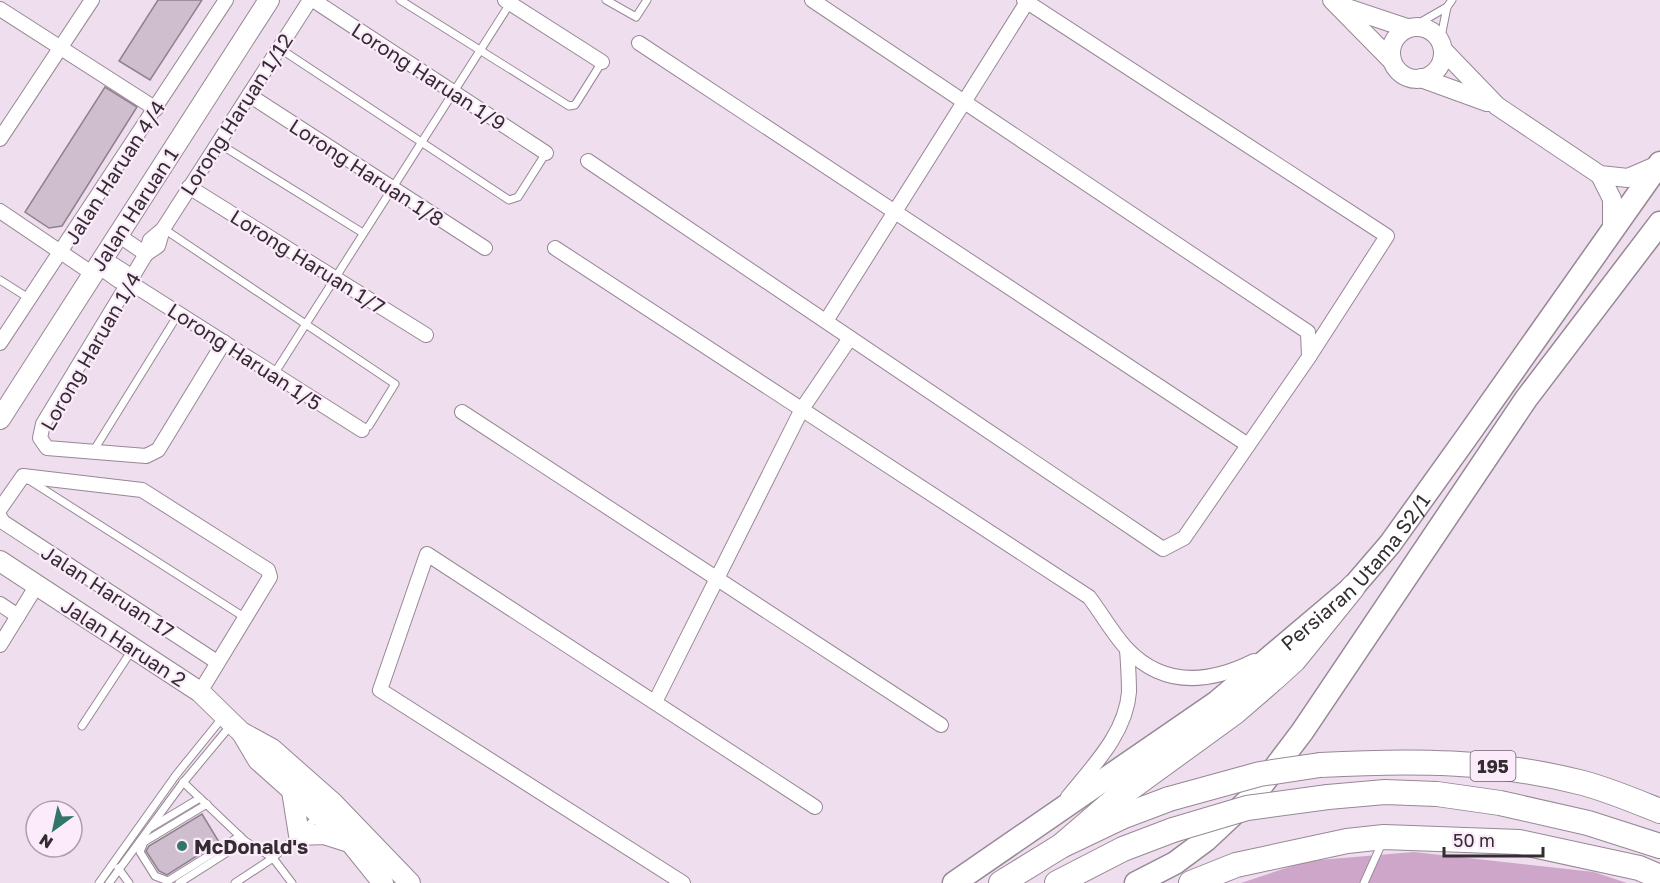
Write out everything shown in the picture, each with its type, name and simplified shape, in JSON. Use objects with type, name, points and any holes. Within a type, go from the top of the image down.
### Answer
[{"type":"highway","points":[[1061,846],[1118,797],[1235,712],[1272,680],[1294,660],[1353,587]]},
{"type":"highway","name":"195","points":[[1001,883],[1061,846],[1124,816],[1169,799],[1260,774],[1320,765],[1400,760],[1507,767],[1584,783],[1660,811]]},
{"type":"highway","name":"195","points":[[1057,883],[1123,849],[1173,830],[1247,808],[1328,796],[1385,792],[1437,794],[1500,803],[1588,823],[1660,846]]},
{"type":"highway","points":[[1191,883],[1236,865],[1347,841],[1384,837],[1519,842],[1639,868],[1660,877]]},
{"type":"main road","name":"Jalan Haruan 1","points":[[0,418],[269,0]]},
{"type":"main road","name":"Persiaran Utama S2/1","points":[[954,883],[990,861],[1055,812],[1217,702],[1353,587],[1390,544],[1659,164]]},
{"type":"main road","name":"Persiaran Utama S2/1","points":[[1136,883],[1175,863],[1206,840],[1255,794],[1302,732],[1526,399],[1660,223]]},
{"type":"main road","name":"Jalan Haruan 2","points":[[0,561],[200,692],[233,723],[272,749],[325,808],[383,883]]},
{"type":"main road","name":"Jalan Haruan 2","points":[[233,723],[258,760],[292,791],[325,808],[410,883]]},
{"type":"main road","points":[[292,791],[299,835],[324,834],[350,842]]},
{"type":"street","points":[[0,139],[92,0]]},
{"type":"street","name":"Jalan Haruan 4/4","points":[[0,343],[226,0]]},
{"type":"street","name":"Lorong Haruan 1/12","points":[[146,254],[150,240],[163,229],[311,0]]},
{"type":"street","name":"Lorong Haruan 1/9","points":[[311,0],[546,153]]},
{"type":"street","points":[[812,0],[1308,332],[1309,357]]},
{"type":"street","points":[[509,1],[602,62]]},
{"type":"street","points":[[588,160],[1163,549],[1184,538],[1309,357],[1387,236],[1026,1],[826,321]]},
{"type":"street","points":[[1335,3],[1411,27],[1430,30],[1497,106]]},
{"type":"street","points":[[1335,3],[1406,77],[1421,78],[1497,106],[1600,175],[1628,178],[1659,164]]},
{"type":"street","points":[[0,9],[156,109]]},
{"type":"street","points":[[1391,60],[1391,45],[1400,32],[1411,27]]},
{"type":"street","points":[[639,43],[1248,445]]},
{"type":"street","points":[[1421,78],[1440,65],[1442,46]]},
{"type":"street","name":"Lorong Haruan 1/8","points":[[249,95],[485,248]]},
{"type":"street","points":[[1600,175],[1612,199],[1612,233]]},
{"type":"street","name":"Lorong Haruan 1/7","points":[[189,187],[426,335]]},
{"type":"street","name":"Lorong Haruan 1/5","points":[[0,211],[62,252],[98,266],[124,272],[129,282],[362,430]]},
{"type":"street","points":[[118,235],[146,254]]},
{"type":"street","points":[[555,248],[1089,597],[1128,649],[1154,669],[1178,677],[1202,678],[1229,674],[1282,647]]},
{"type":"street","name":"Lorong Haruan 1/4","points":[[94,450],[47,448],[40,438],[43,424],[146,254]]},
{"type":"street","points":[[655,702],[802,409],[850,338]]},
{"type":"street","points":[[94,450],[146,456],[158,450],[224,342]]},
{"type":"street","points":[[462,412],[941,725]]},
{"type":"street","points":[[0,509],[23,476],[142,490],[268,570],[270,577],[200,692]]},
{"type":"street","name":"Jalan Haruan 17","points":[[0,517],[3,522],[217,662]]},
{"type":"street","points":[[682,883],[380,690],[427,554],[815,807]]},
{"type":"street","points":[[0,645],[37,585]]},
{"type":"street","points":[[0,604],[16,619]]},
{"type":"street","points":[[1055,812],[1107,750],[1124,716],[1129,693],[1128,649]]},
{"type":"lane","points":[[400,0],[569,106],[575,105],[602,62]]},
{"type":"lane","points":[[606,0],[636,17],[647,0]]},
{"type":"lane","points":[[1411,27],[1447,7],[1452,0]]},
{"type":"lane","points":[[274,374],[509,1]]},
{"type":"lane","points":[[1442,46],[1447,7]]},
{"type":"lane","points":[[279,48],[509,200],[518,197],[546,153]]},
{"type":"lane","points":[[218,143],[363,233]]},
{"type":"lane","points":[[163,229],[395,384],[369,426],[362,430]]},
{"type":"lane","points":[[0,280],[30,300]]},
{"type":"lane","points":[[94,450],[179,313]]},
{"type":"lane","points":[[23,476],[244,617]]},
{"type":"lane","points":[[82,726],[134,647]]},
{"type":"lane","points":[[109,883],[145,831],[233,723]]},
{"type":"lane","points":[[99,883],[176,775],[233,723]]},
{"type":"lane","points":[[183,782],[242,838],[273,858],[292,883]]},
{"type":"lane","points":[[145,831],[200,798]]},
{"type":"lane","points":[[207,804],[144,842],[140,852],[155,876],[168,881],[242,838]]},
{"type":"lane","points":[[235,883],[273,858],[325,808]]},
{"type":"lane","points":[[1364,883],[1384,837]]},
{"type":"lane","points":[[179,883],[242,838]]},
{"type":"lane","points":[[118,868],[129,883]]},
{"type":"shaded area","points":[[1414,852],[1594,872],[1627,883],[1241,883],[1307,861]]},
{"type":"building","points":[[158,0],[202,0],[150,80],[119,61]]},
{"type":"building","points":[[105,87],[137,107],[62,226],[49,228],[25,212]]},
{"type":"building","name":"McDonald's","points":[[202,814],[219,842],[167,875],[159,871],[146,851],[149,846]]},
{"type":"place","name":"McDonald's","points":[[182,846]]}]
